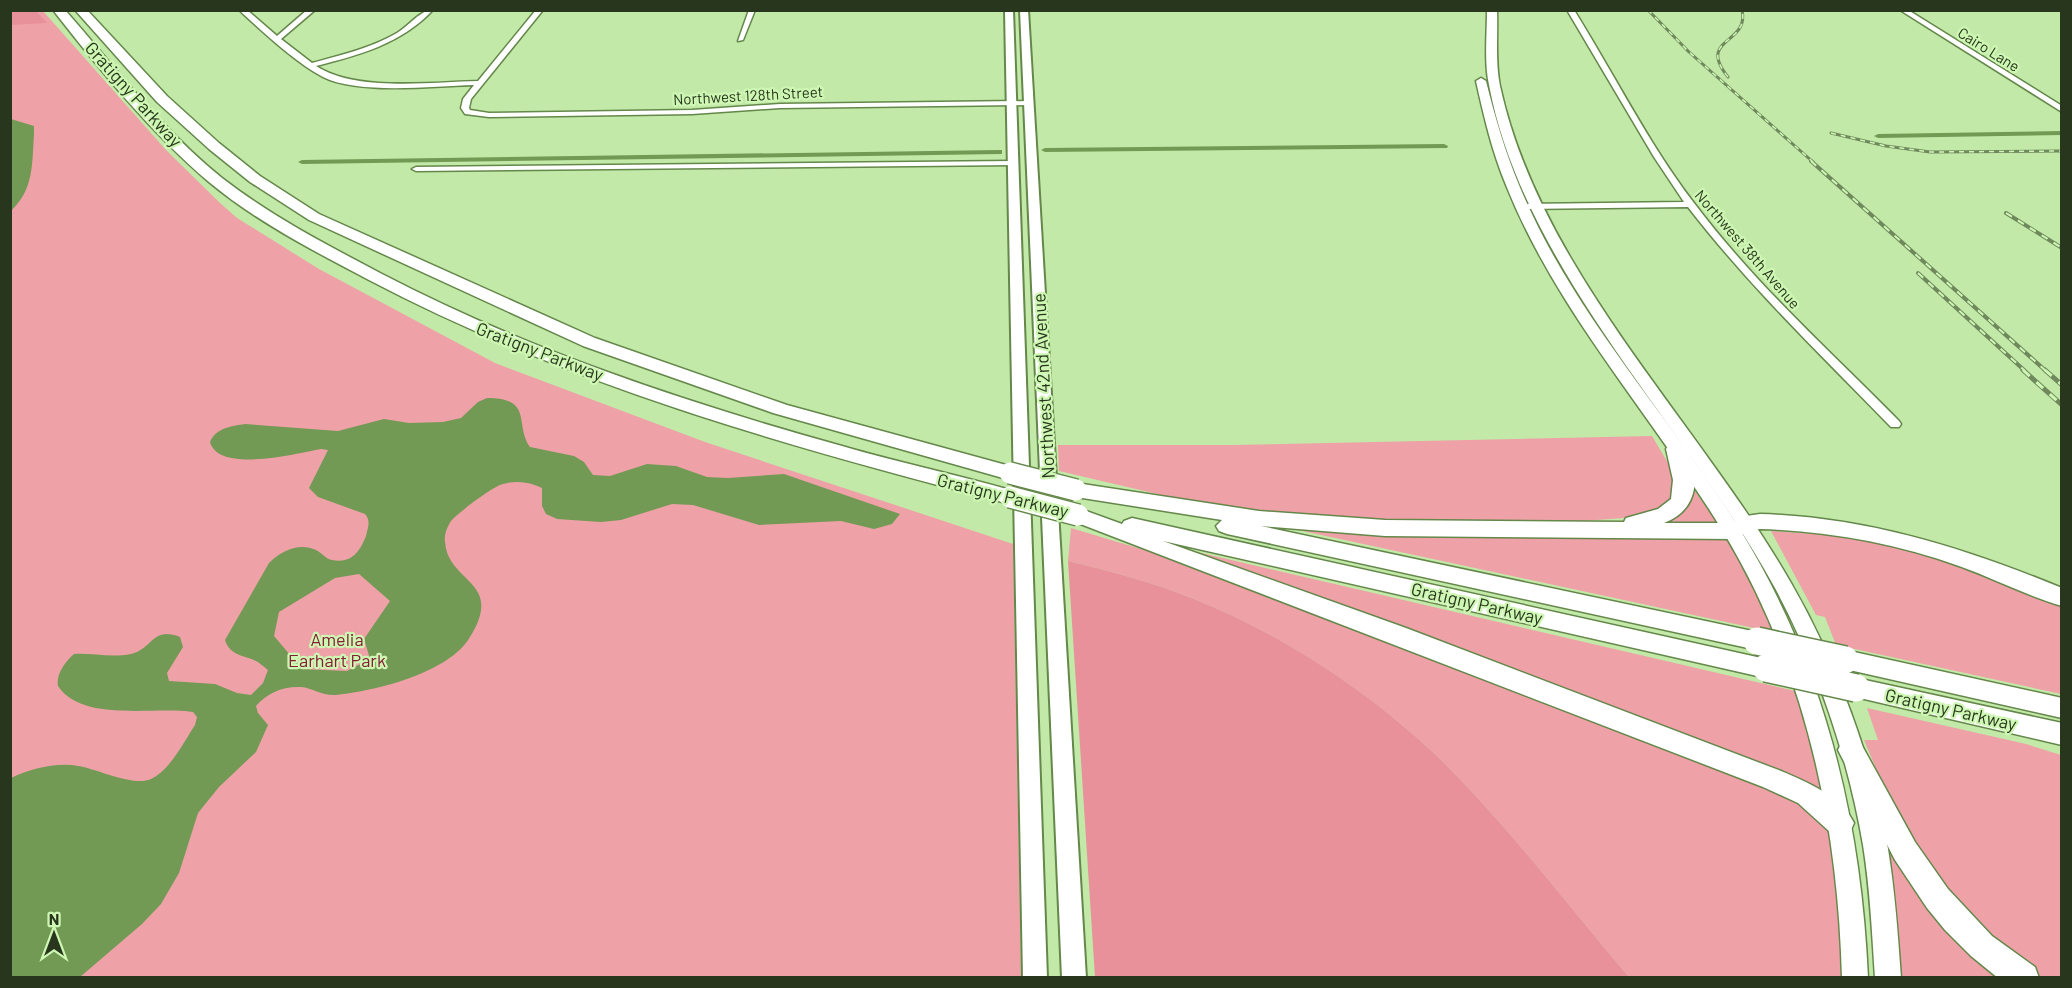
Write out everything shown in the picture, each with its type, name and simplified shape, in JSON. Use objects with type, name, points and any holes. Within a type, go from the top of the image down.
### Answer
[{"type":"highway","name":"Gratigny Parkway","points":[[58,10],[155,120],[216,180],[273,220],[387,284],[499,337],[640,390],[851,457],[1078,514],[2061,734]]},
{"type":"highway","name":"Gratigny Parkway","points":[[80,10],[162,99],[214,146],[255,179],[314,218],[589,342],[780,409],[1076,490],[1170,513],[2061,708]]},
{"type":"highway","points":[[1594,530],[1651,520],[1670,512],[1680,504],[1685,490],[1676,449]]},
{"type":"highway","points":[[1076,490],[1259,518],[1385,528],[1594,530],[1819,526],[1906,540],[1967,559],[2061,598]]},
{"type":"highway","points":[[1078,514],[1152,545],[1388,631],[1772,779],[1808,795],[1840,823]]},
{"type":"highway","points":[[1929,704],[2061,749]]},
{"type":"highway","points":[[1851,750],[1904,850],[1940,904],[1977,942],[2024,978]]},
{"type":"main road","name":"Northwest 42nd Avenue","points":[[1009,10],[1010,70],[1020,102],[1036,244],[1074,978]]},
{"type":"main road","name":"Northwest 42nd Avenue","points":[[1024,10],[1027,70],[1020,102],[1012,163],[1035,978]]},
{"type":"main road","points":[[1492,10],[1490,62],[1496,97],[1530,206],[1740,527],[1809,700],[1829,763],[1840,823],[1850,894],[1855,978]]},
{"type":"main road","points":[[1010,42],[1025,41]]},
{"type":"main road","points":[[1010,70],[1027,70]]},
{"type":"main road","points":[[1480,74],[1492,132],[1583,314],[1676,449],[1740,527],[1783,585],[1808,636],[1851,750],[1872,830],[1883,906],[1888,978]]},
{"type":"main road","points":[[1015,244],[1036,244]]},
{"type":"main road","points":[[1018,364],[1042,364]]},
{"type":"street","points":[[242,10],[277,39],[334,80],[362,84],[480,83],[540,10]]},
{"type":"street","points":[[277,39],[312,10]]},
{"type":"street","points":[[312,65],[387,42],[410,29],[430,10]]},
{"type":"street","points":[[740,40],[752,10]]},
{"type":"street","name":"Northwest 38th Avenue","points":[[1570,10],[1639,126],[1689,204],[1763,290],[1895,424]]},
{"type":"street","name":"Cairo Lane","points":[[1902,10],[2061,110]]},
{"type":"street","name":"Northwest 128th Street","points":[[480,83],[465,102],[465,108],[468,112],[489,115],[682,112],[780,106],[1020,102]]},
{"type":"street","points":[[417,169],[1012,163]]},
{"type":"street","points":[[1530,206],[1689,204]]},
{"type":"green space","name":"Amelia Earhart Park","points":[[11,11],[43,11],[166,150],[237,218],[319,269],[495,363],[705,442],[1013,544],[1021,977],[11,977]]},
{"type":"green space","points":[[1652,436],[1674,473],[1673,499],[1664,508],[1638,517],[1541,524],[1381,521],[1274,513],[1219,506],[1059,471],[1058,445],[1234,445]]},
{"type":"green space","points":[[1692,487],[1718,524],[1664,524],[1683,510],[1689,500]]},
{"type":"green space","points":[[1270,524],[1726,538],[1730,541],[1777,633]]},
{"type":"green space","points":[[1071,528],[1171,558],[1778,785],[1830,825],[1845,977],[1629,977],[1487,808],[1436,755],[1381,708],[1322,666],[1227,613],[1163,587],[1068,561]]},
{"type":"green space","points":[[1771,531],[1859,537],[1954,561],[2061,606],[2061,694],[1836,645],[1825,617],[1816,615]]},
{"type":"green space","points":[[1180,548],[1799,692],[1826,796]]},
{"type":"green space","points":[[1867,708],[2026,744],[2061,755],[2061,977],[2036,977],[1949,903],[1888,797],[1864,740],[1878,740]]},
{"type":"green space","points":[[1879,822],[2013,977],[1898,977]]},
{"type":"shaded area","points":[[11,10],[36,11],[47,23],[11,25]]},
{"type":"shaded area","points":[[11,119],[34,126],[34,134],[28,185],[19,203],[11,211]]},
{"type":"shaded area","points":[[487,398],[511,402],[520,414],[525,438],[530,447],[574,456],[584,462],[593,475],[610,476],[647,464],[676,466],[707,477],[728,478],[784,474],[900,514],[892,524],[874,529],[841,521],[759,525],[693,505],[672,504],[621,520],[601,522],[557,519],[546,514],[542,506],[542,488],[518,482],[498,486],[455,517],[445,534],[448,556],[455,567],[472,584],[481,604],[479,618],[470,637],[460,650],[429,670],[370,689],[331,695],[294,687],[276,691],[265,697],[256,706],[258,713],[268,725],[256,752],[219,787],[198,813],[179,873],[161,904],[142,924],[80,977],[11,977],[11,778],[35,769],[70,765],[135,781],[151,779],[158,775],[176,755],[195,725],[197,717],[193,712],[120,711],[84,705],[69,697],[58,686],[60,673],[67,661],[74,654],[117,656],[131,654],[144,648],[158,636],[171,634],[180,637],[183,647],[167,673],[169,681],[215,684],[237,693],[251,695],[263,683],[268,670],[256,661],[234,652],[225,640],[269,563],[279,555],[297,547],[316,550],[330,559],[345,560],[358,551],[366,536],[368,522],[365,514],[318,497],[309,488],[328,450],[243,459],[228,457],[216,452],[210,442],[213,437],[224,428],[245,424],[338,431],[384,419],[409,423],[443,422],[461,418],[478,402]],"holes":[[[359,574],[390,601],[364,639],[370,659],[347,671],[302,669],[274,636],[279,612],[335,578]]]},
{"type":"shaded area","points":[[1068,561],[1163,587],[1227,613],[1291,647],[1352,686],[1409,731],[1462,781],[1629,977],[1095,977]]},
{"type":"waterway","points":[[1878,136],[2062,133]]},
{"type":"waterway","points":[[1045,150],[1444,146]]},
{"type":"waterway","points":[[302,162],[999,152]]},
{"type":"railway","points":[[1648,10],[1689,52],[1813,162]]},
{"type":"railway","points":[[1728,77],[1720,64],[1718,55],[1720,47],[1739,30],[1742,10]]},
{"type":"railway","points":[[1831,133],[1886,146],[1930,152],[2062,151]]},
{"type":"railway","points":[[1811,161],[2046,371]]},
{"type":"railway","points":[[2006,213],[2062,248]]},
{"type":"railway","points":[[1918,273],[2025,371]]},
{"type":"railway","points":[[2023,370],[2062,405]]},
{"type":"railway","points":[[2045,370],[2062,385]]}]
